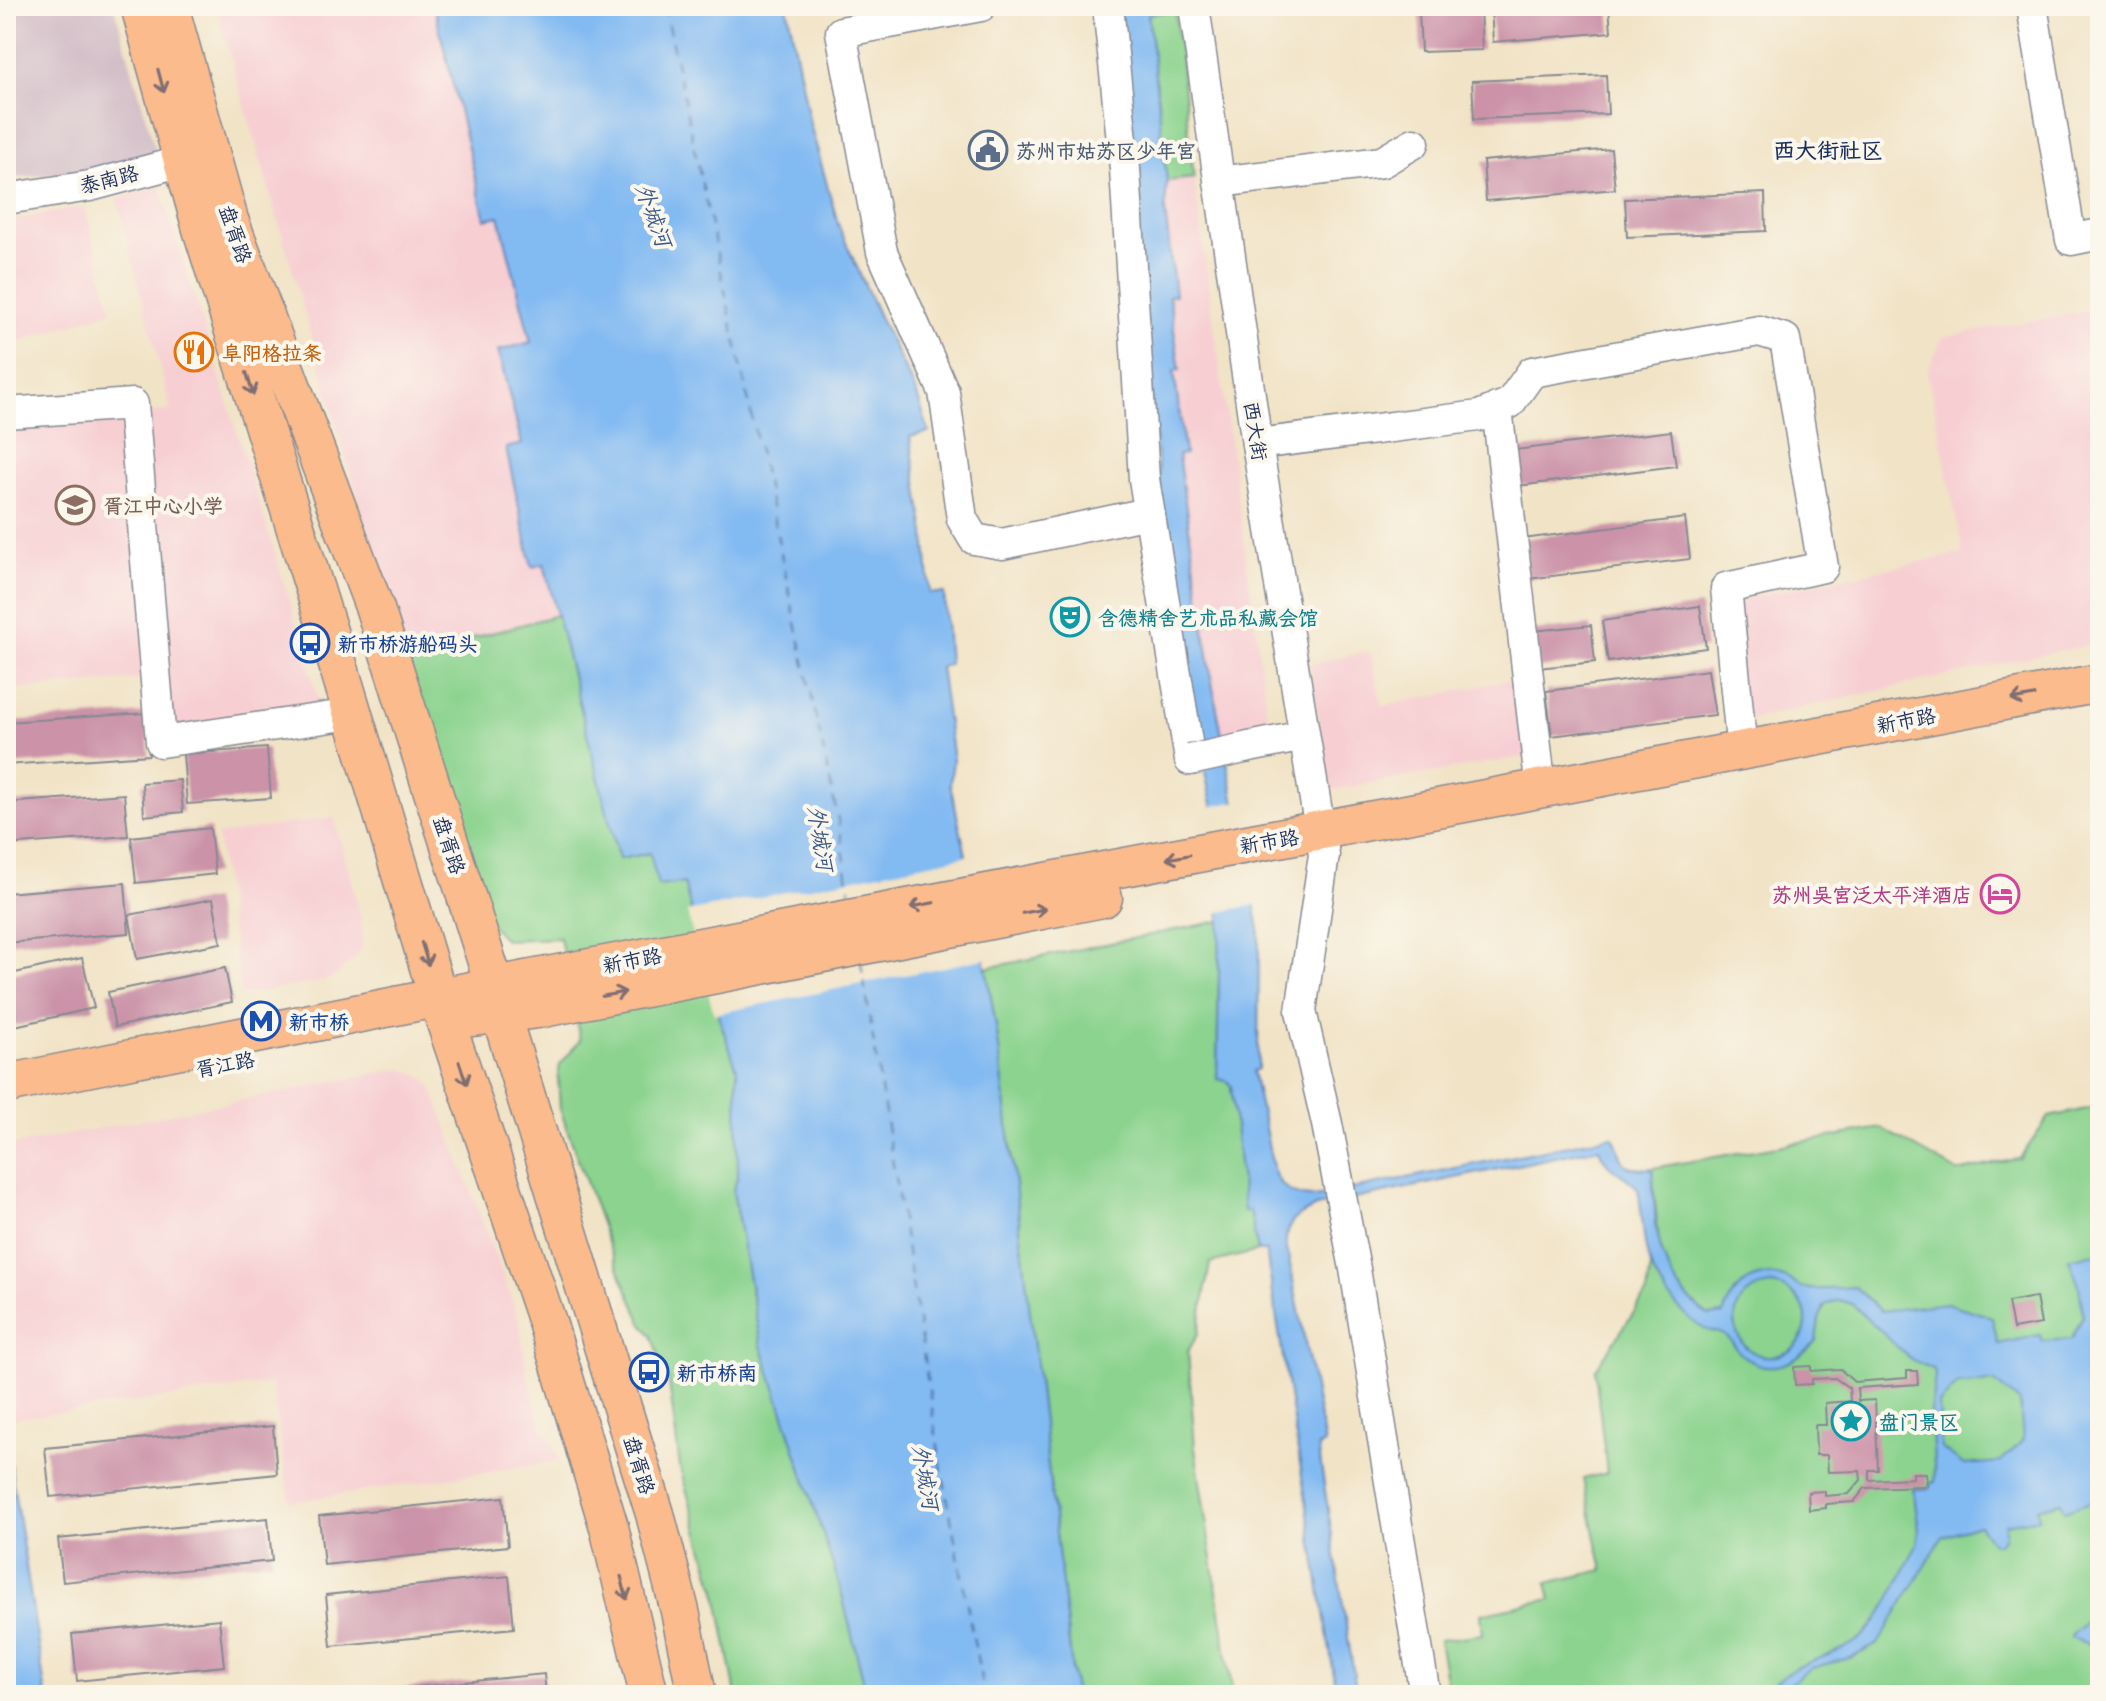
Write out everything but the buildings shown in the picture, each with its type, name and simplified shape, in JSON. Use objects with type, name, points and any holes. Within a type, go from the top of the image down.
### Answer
[{"type":"main road","name":"盘胥路","points":[[140,6],[197,157],[229,220],[375,609],[515,997],[655,1514],[680,1611],[697,1695]]},
{"type":"main road","name":"盘胥路","points":[[169,6],[197,157],[287,502],[442,1009],[547,1322],[609,1527],[649,1695]]},
{"type":"main road","points":[[287,502],[342,638],[438,900],[330,489]]},
{"type":"main road","name":"新市路","points":[[1322,843],[1541,790],[2100,683]]},
{"type":"main road","name":"新市路","points":[[442,1009],[1255,855],[2100,709]]},
{"type":"main road","name":"胥江路","points":[[9,1096],[442,1009]]},
{"type":"main road","points":[[609,1527],[584,1414],[500,1102],[605,1397],[655,1514]]},
{"type":"street","points":[[981,6],[841,32],[882,252],[944,392],[962,519],[974,539],[1002,544],[1148,513]]},
{"type":"street","points":[[1108,6],[1125,169],[1144,479],[1190,760],[1304,736]]},
{"type":"street","name":"西大街","points":[[1194,6],[1257,444],[1322,843],[1301,1011],[1343,1204],[1425,1695]]},
{"type":"street","points":[[2032,6],[2071,240],[2100,234]]},
{"type":"street","points":[[1219,182],[1382,162],[1414,143]]},
{"type":"street","name":"泰南路","points":[[6,199],[90,186],[197,157]]},
{"type":"street","points":[[1257,444],[1479,416],[1510,403],[1532,372],[1759,331],[1785,339],[1823,567],[1726,588],[1742,752]]},
{"type":"street","points":[[6,413],[133,404],[161,742],[352,714]]},
{"type":"street","points":[[1497,408],[1541,790]]},
{"type":"shaded area","points":[[6,6],[114,6],[157,156],[122,166],[6,179]]},
{"type":"shaded area","points":[[216,6],[434,6],[484,218],[499,215],[531,343],[498,352],[522,444],[506,449],[532,567],[544,563],[557,615],[404,657]]},
{"type":"shaded area","points":[[1194,178],[1270,733],[1223,746],[1178,454],[1185,453],[1174,371],[1180,369],[1169,296],[1175,294],[1165,211],[1167,181]]},
{"type":"shaded area","points":[[160,187],[328,732],[161,750],[150,678],[6,690],[6,409],[141,414],[171,410],[117,199]]},
{"type":"shaded area","points":[[85,207],[112,311],[6,346],[6,220]]},
{"type":"shaded area","points":[[2100,308],[2100,642],[1728,724],[1709,606],[1963,553],[1927,371],[1943,337]]},
{"type":"shaded area","points":[[1370,651],[1382,706],[1534,675],[1547,753],[1330,790],[1310,664]]},
{"type":"shaded area","points":[[334,817],[362,921],[362,945],[357,956],[336,976],[324,981],[241,995],[217,835]]},
{"type":"shaded area","points":[[398,1069],[422,1075],[433,1090],[518,1316],[527,1374],[542,1426],[561,1461],[290,1502],[272,1383],[6,1420],[6,1147]]},
{"type":"green space","points":[[1175,12],[1194,178],[1167,181],[1148,13]]},
{"type":"green space","points":[[557,615],[619,859],[651,853],[684,882],[716,1009],[737,1069],[738,1176],[733,1191],[761,1345],[839,1583],[867,1695],[736,1695],[718,1598],[680,1468],[669,1382],[652,1336],[641,1321],[611,1251],[560,1109],[560,1065],[580,1040],[560,938],[505,940],[490,923],[404,657]]},
{"type":"green space","points":[[1220,921],[1217,1079],[1227,1081],[1231,1086],[1245,1212],[1250,1211],[1258,1251],[1210,1263],[1198,1334],[1188,1351],[1195,1449],[1233,1695],[1075,1695],[997,1032],[986,968]]},
{"type":"green space","name":"盘门景区","points":[[2100,1106],[2100,1695],[1449,1695],[1439,1640],[1483,1634],[1481,1614],[1551,1599],[1547,1583],[1603,1570],[1583,1479],[1607,1473],[1595,1370],[1647,1293],[1651,1266],[1660,1254],[1652,1168],[1881,1128],[1958,1172],[2020,1158],[2049,1117]]},
{"type":"water","name":"外城河","points":[[434,6],[787,6],[810,124],[839,227],[916,392],[929,432],[910,437],[925,533],[930,593],[944,593],[949,664],[940,667],[953,760],[950,784],[968,864],[997,1032],[1075,1695],[867,1695],[839,1583],[761,1345],[733,1191],[738,1176],[737,1069],[716,1009],[684,883],[658,886],[650,853],[619,859],[544,564],[532,567],[506,448],[522,444],[498,351],[531,342],[499,216],[485,219]]},
{"type":"water","points":[[1113,6],[1161,6],[1162,12],[1148,14],[1167,181],[1165,211],[1175,295],[1169,296],[1180,370],[1174,371],[1185,454],[1178,455],[1213,688],[1259,929],[1258,1069],[1253,1071],[1277,1178],[1290,1191],[1314,1197],[1612,1136],[1626,1165],[1631,1168],[1652,1168],[1661,1250],[1677,1285],[1709,1316],[1723,1314],[1733,1295],[1747,1282],[1776,1276],[1810,1289],[1855,1287],[1881,1311],[1947,1303],[1992,1317],[1998,1344],[2040,1335],[2042,1341],[2072,1339],[2083,1315],[2079,1286],[2069,1259],[2095,1253],[2100,1260],[2100,1490],[2094,1501],[2064,1511],[2061,1502],[2037,1508],[2039,1518],[2005,1524],[2005,1536],[1998,1544],[1991,1542],[1979,1525],[1943,1536],[1878,1644],[1853,1657],[1811,1668],[1775,1695],[1764,1695],[1788,1673],[1839,1651],[1864,1635],[1879,1618],[1893,1592],[1917,1544],[1919,1530],[1913,1489],[1929,1488],[1930,1483],[1935,1482],[1931,1411],[1934,1370],[1909,1358],[1852,1304],[1839,1300],[1825,1305],[1819,1319],[1816,1341],[1800,1356],[1781,1365],[1752,1362],[1726,1336],[1705,1329],[1690,1319],[1666,1292],[1648,1257],[1638,1189],[1606,1162],[1599,1148],[1316,1207],[1294,1220],[1286,1236],[1286,1244],[1325,1444],[1318,1446],[1357,1695],[1337,1695],[1266,1251],[1258,1251],[1250,1211],[1244,1212],[1231,1086],[1227,1081],[1217,1079],[1220,921],[1214,813],[1188,694],[1165,541]],"holes":[[[1773,1285],[1789,1292],[1801,1303],[1806,1326],[1801,1339],[1791,1350],[1780,1355],[1763,1356],[1749,1350],[1740,1339],[1736,1312],[1742,1299],[1755,1290]],[[1994,1382],[2020,1402],[2023,1440],[2001,1462],[1964,1465],[1941,1448],[1939,1404],[1958,1384]]]},
{"type":"water","points":[[6,1429],[7,1444],[46,1695],[6,1695]]},
{"type":"water","points":[[2089,1604],[2093,1604],[2100,1623],[2100,1643],[2094,1646],[2071,1638],[2085,1623]]},
{"type":"pier","points":[[1239,801],[1259,904],[1215,913],[1209,807]]},
{"type":"pier","points":[[970,855],[988,958],[714,1014],[687,912]]},
{"type":"ferry route","points":[[664,6],[840,829],[851,901]]},
{"type":"ferry route","points":[[861,963],[940,1459],[984,1695]]},
{"type":"place","name":"苏州市姑苏区少年宫","points":[[988,150]]},
{"type":"place","name":"阜阳格拉条","points":[[194,352]]},
{"type":"place","name":"胥江中心小学","points":[[75,505]]},
{"type":"place","name":"含德精舍艺术品私藏会馆","points":[[1070,617]]},
{"type":"place","name":"新市桥游船码头","points":[[310,643]]},
{"type":"place","name":"苏州吴宫泛太平洋酒店","points":[[2000,894]]},
{"type":"place","name":"新市桥","points":[[261,1021]]},
{"type":"place","name":"新市桥南","points":[[649,1372]]},
{"type":"place","name":"盘门景区","points":[[1851,1421]]},
{"type":"district","name":"西大街社区","points":[[1828,150]]}]
